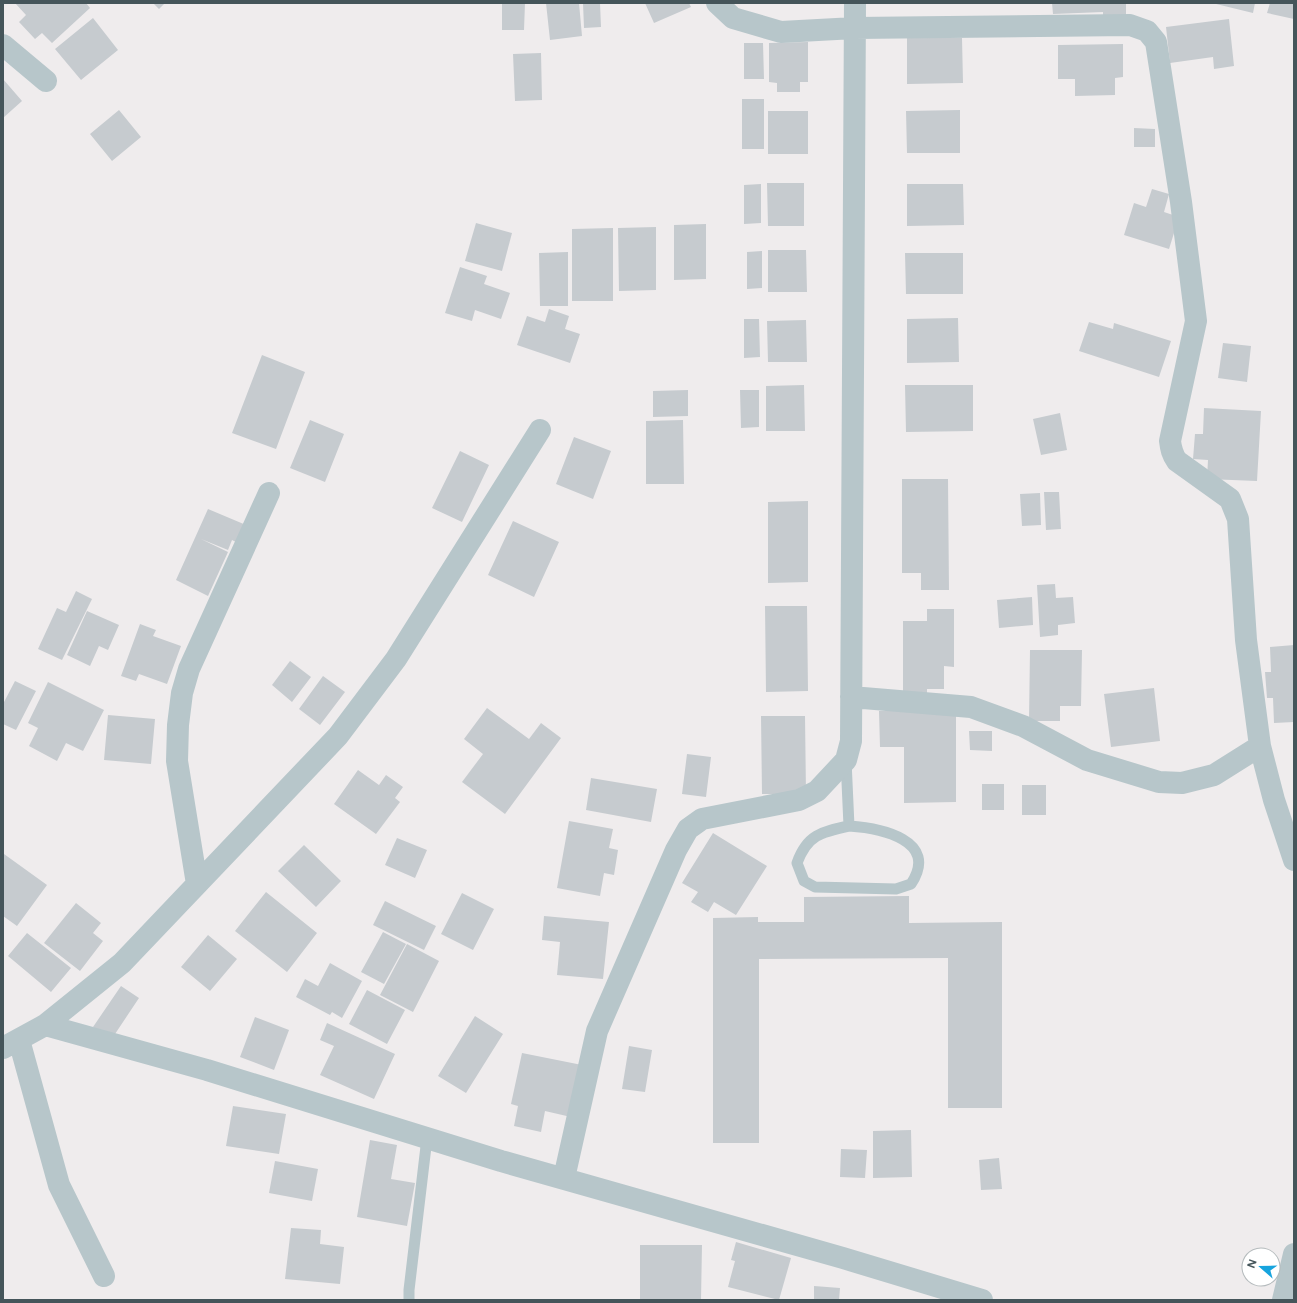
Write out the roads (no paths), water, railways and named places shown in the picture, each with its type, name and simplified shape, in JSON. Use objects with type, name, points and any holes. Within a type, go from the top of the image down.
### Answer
[{"type":"street","points":[[717,3],[733,18],[781,32],[855,28],[1130,25],[1147,31],[1156,42],[1181,202],[1196,321],[1170,441],[1171,448],[1177,461],[1230,499],[1235,508],[1238,519],[1246,640],[1260,746],[1274,800],[1294,860]]},
{"type":"street","points":[[564,1178],[597,1031],[676,850],[688,829],[702,819],[799,800],[817,791],[846,760],[851,741],[855,3]]},
{"type":"street","points":[[3,45],[46,81]]},
{"type":"street","points":[[104,1276],[59,1185],[11,1044],[45,1025],[122,963],[338,736],[396,659],[540,430]]},
{"type":"street","points":[[197,884],[177,760],[178,725],[182,693],[189,669],[269,493]]},
{"type":"street","points":[[851,697],[971,707],[1023,726],[1088,760],[1159,782],[1182,783],[1214,775],[1260,746]]},
{"type":"street","points":[[45,1025],[67,1033],[206,1070],[427,1138],[843,1258],[982,1300]]},
{"type":"street","points":[[1283,1300],[1294,1254]]},
{"type":"street","points":[[1290,1300],[1294,1297]]},
{"type":"lane","points":[[846,760],[849,826]]},
{"type":"lane","points":[[849,826],[881,830],[904,838],[917,855],[919,865],[911,884],[896,889],[815,887],[804,881],[797,863],[802,848],[813,838],[826,831],[849,826]]},
{"type":"lane","points":[[409,1300],[427,1138]]}]
